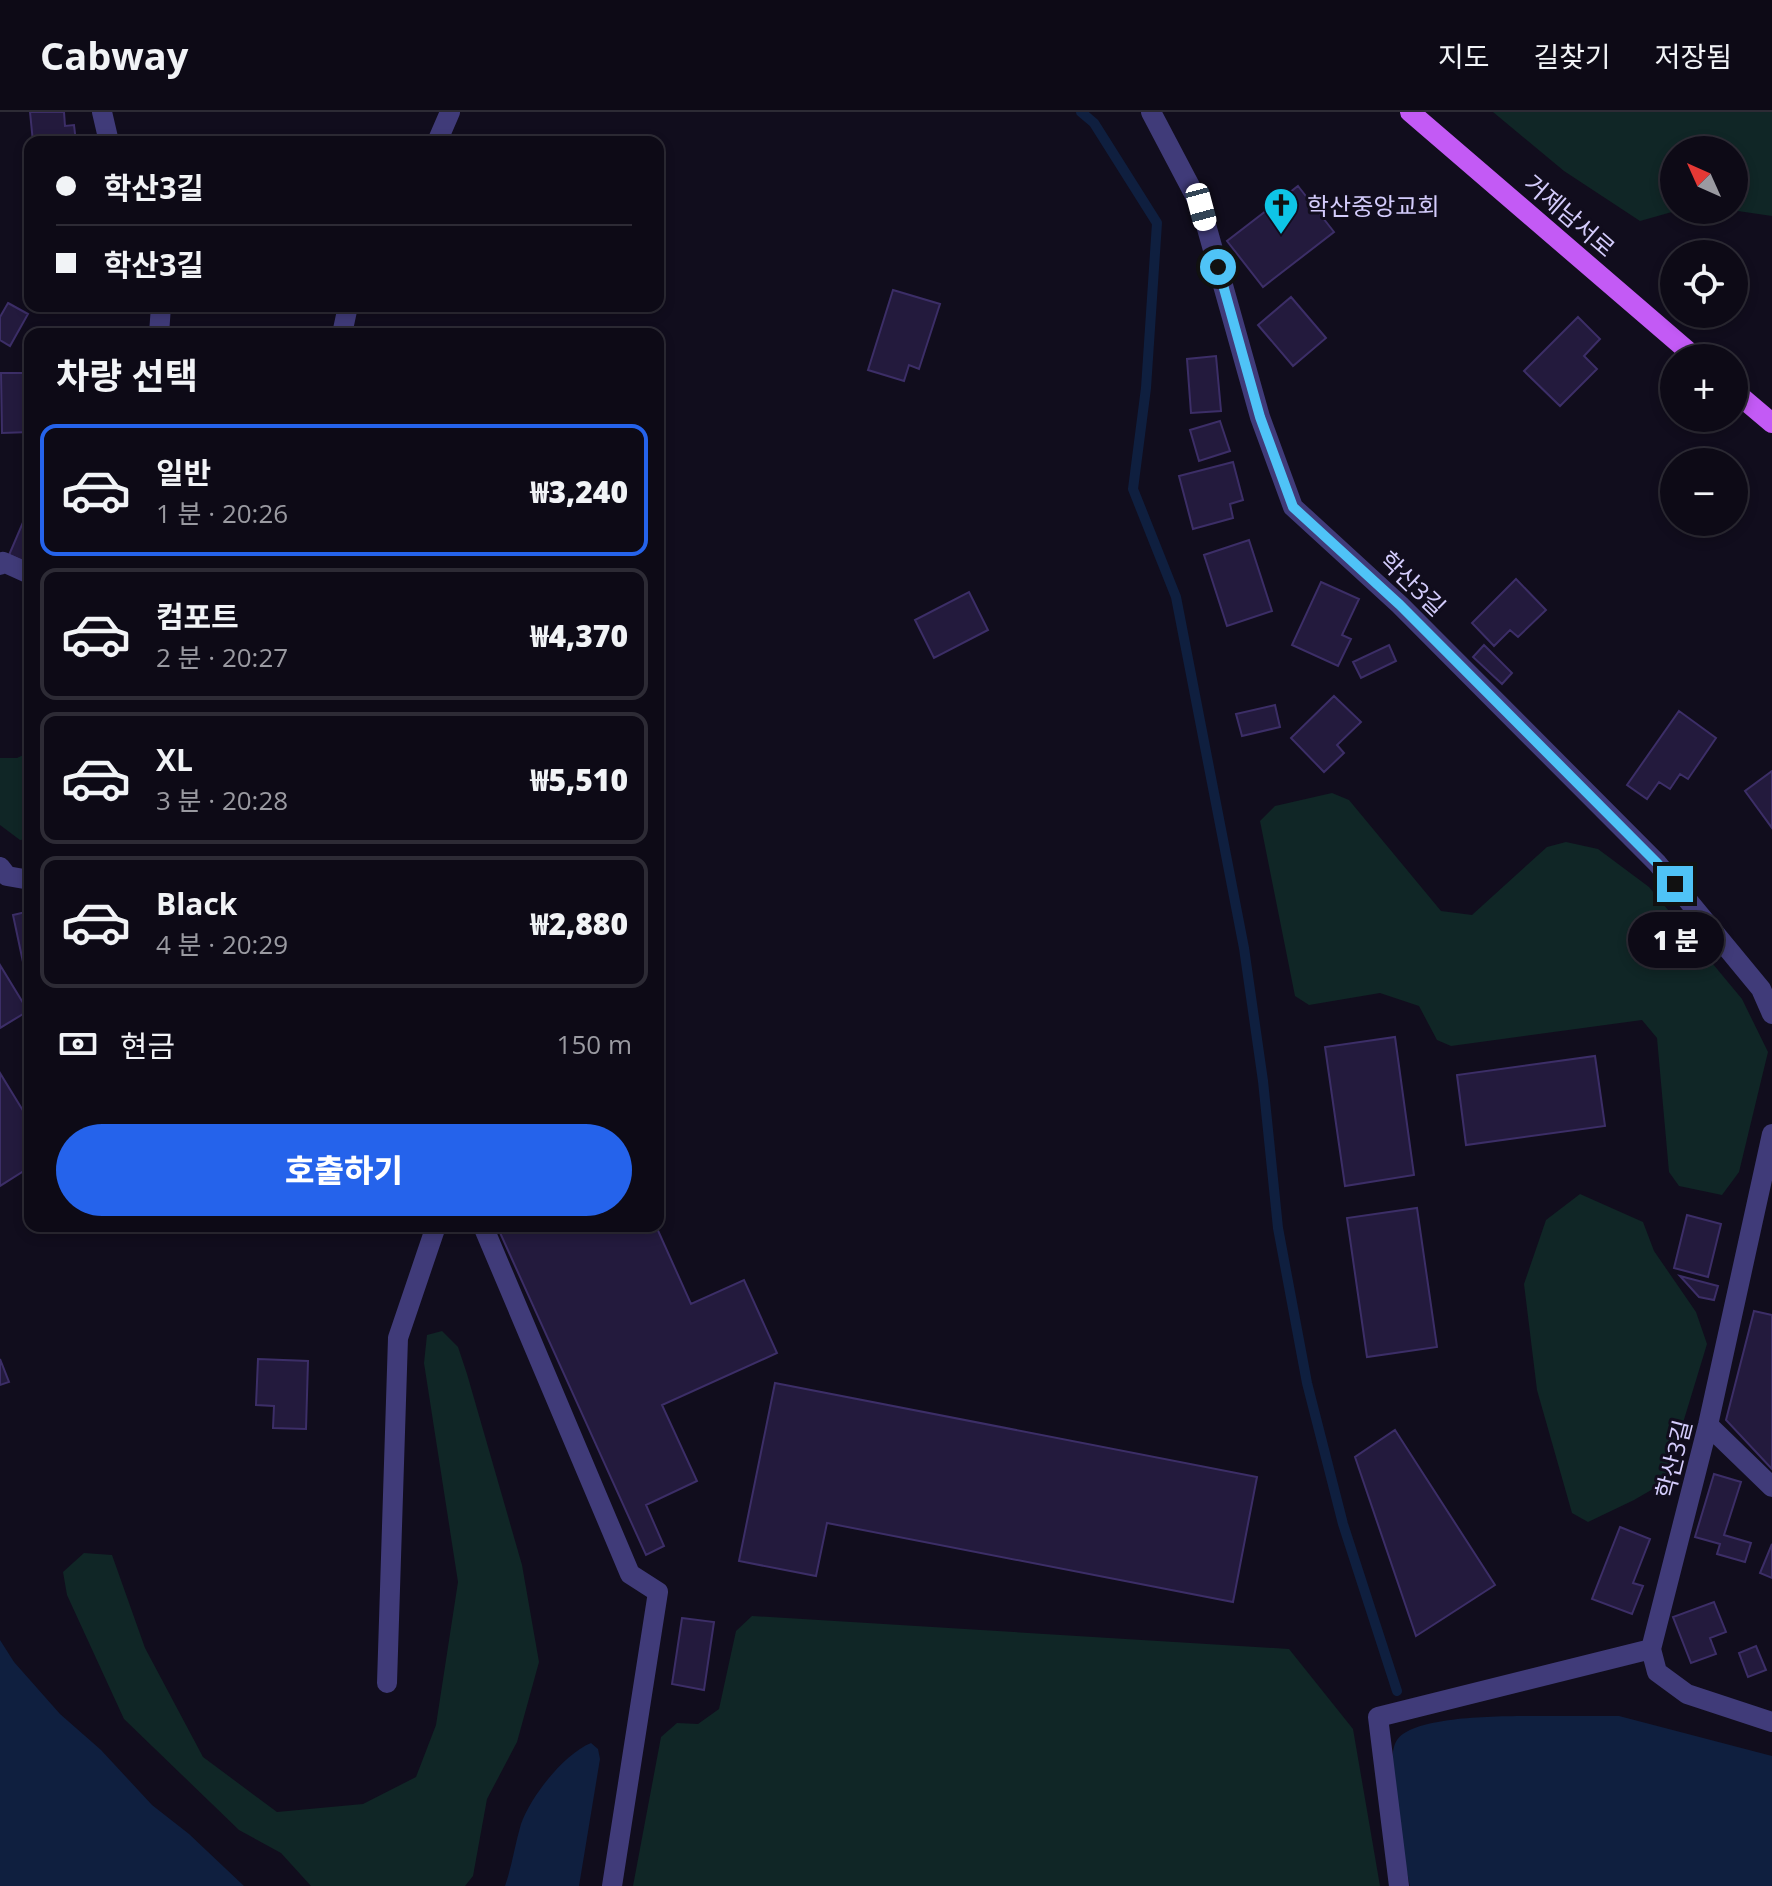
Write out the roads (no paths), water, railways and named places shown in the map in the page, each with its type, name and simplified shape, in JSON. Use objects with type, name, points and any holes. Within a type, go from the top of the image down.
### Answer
[{"type":"main road","name":"거제남서로","points":[[1410,112],[1680,344]]},
{"type":"main road","points":[[1748,403],[1772,423]]},
{"type":"street","points":[[102,112],[108,136]]},
{"type":"street","points":[[440,136],[450,112]]},
{"type":"street","name":"학산3길","points":[[1151,112],[1201,207],[1260,417],[1293,507],[1400,605],[1657,863],[1761,989],[1772,1014]]},
{"type":"street","points":[[0,565],[3,562],[24,571]]},
{"type":"street","points":[[0,867],[7,876],[24,879]]},
{"type":"street","name":"학산3길","points":[[1651,1649],[1708,1425],[1772,1134]]},
{"type":"street","points":[[387,1683],[398,1338],[434,1232]]},
{"type":"street","points":[[486,1232],[630,1574],[658,1592],[612,1886]]},
{"type":"street","points":[[1708,1425],[1772,1487]]},
{"type":"street","points":[[1399,1886],[1378,1717],[1651,1649],[1657,1672],[1687,1694],[1772,1722]]},
{"type":"water","points":[[0,1640],[14,1662],[60,1714],[101,1750],[152,1805],[189,1834],[244,1886],[0,1886]]},
{"type":"water","points":[[1619,1716],[1772,1756],[1772,1886],[1410,1886],[1399,1833],[1392,1768],[1397,1740],[1409,1730],[1454,1719],[1482,1717]]},
{"type":"water","points":[[591,1743],[598,1749],[600,1759],[579,1886],[505,1886],[521,1824],[532,1801],[570,1756]]},
{"type":"waterway","points":[[1081,112],[1094,123],[1157,223],[1146,388],[1133,489],[1176,597],[1244,948],[1263,1081],[1278,1228],[1307,1383],[1343,1524],[1397,1691]]},
{"type":"place","name":"학산중앙교회","points":[[1281,236]]}]
